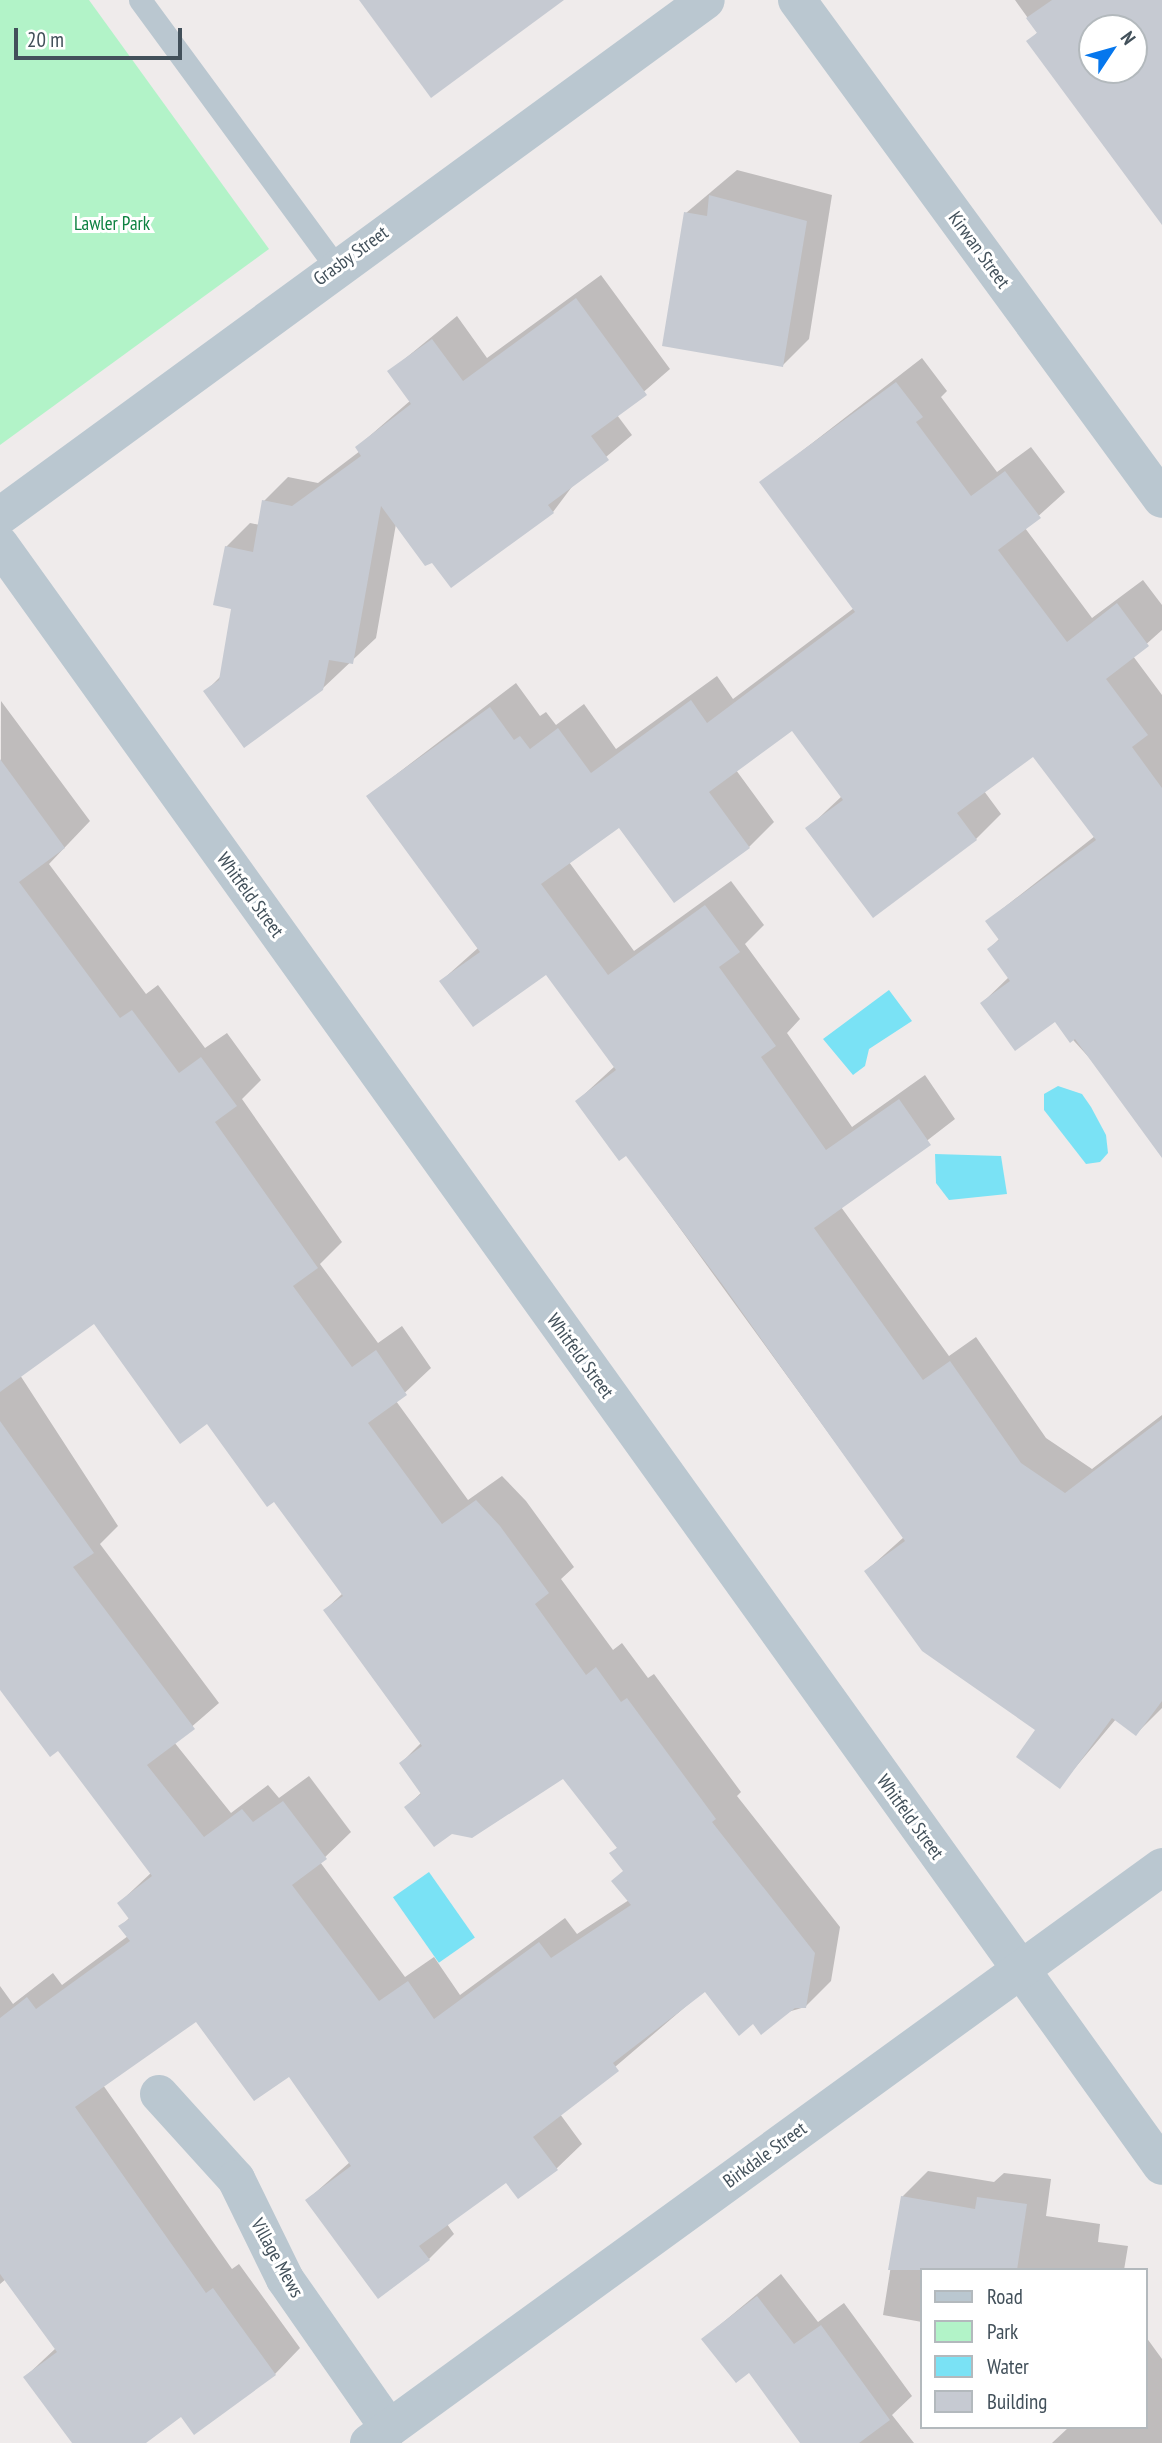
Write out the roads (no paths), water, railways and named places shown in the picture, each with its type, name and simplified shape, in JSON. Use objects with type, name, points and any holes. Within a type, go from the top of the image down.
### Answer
[{"type":"street","name":"Grasby Street","points":[[0,516],[336,267],[706,0]]},
{"type":"street","name":"Kirwan Street","points":[[797,0],[1162,499]]},
{"type":"street","name":"Whitfeld Street","points":[[0,545],[1162,2166]]},
{"type":"street","name":"Birkdale Street","points":[[379,2435],[1162,1867]]},
{"type":"street","name":"Village Mews","points":[[159,2094],[236,2179],[285,2279],[379,2435]]},
{"type":"lane","points":[[140,0],[336,267]]},
{"type":"water","points":[[889,990],[912,1021],[869,1049],[865,1066],[853,1075],[823,1039]]},
{"type":"water","points":[[1058,1086],[1082,1094],[1091,1107],[1106,1135],[1108,1153],[1100,1162],[1086,1164],[1044,1110],[1044,1094]]},
{"type":"water","points":[[935,1154],[1001,1156],[1007,1194],[949,1200],[936,1183]]},
{"type":"water","points":[[429,1872],[475,1938],[439,1963],[393,1897]]},
{"type":"park label","name":"Lawler Park","points":[[112,224]]}]
